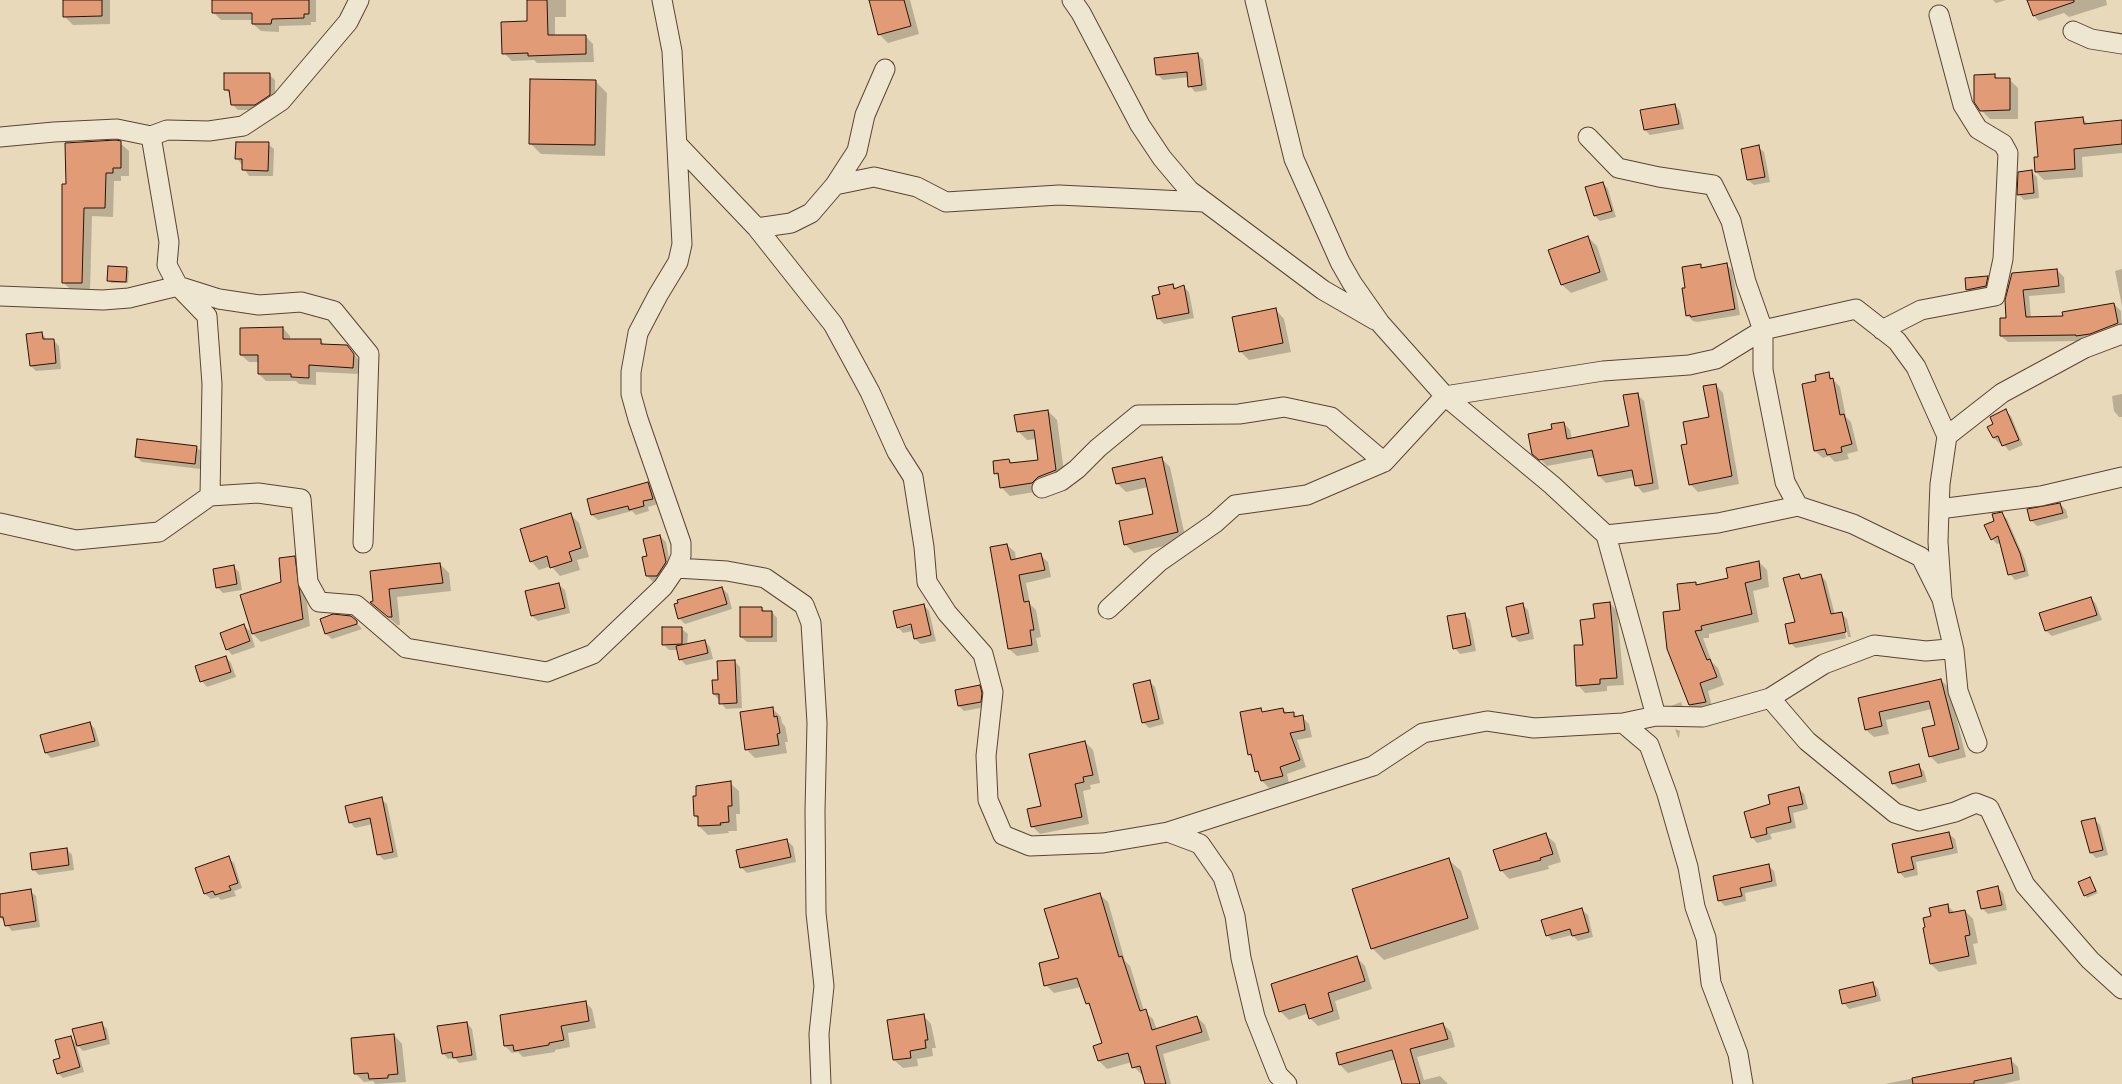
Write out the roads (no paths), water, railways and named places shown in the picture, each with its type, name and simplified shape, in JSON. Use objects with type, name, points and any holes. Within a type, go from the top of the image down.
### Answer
[{"type":"street","points":[[0,137],[117,129],[151,136],[167,130],[210,131],[243,126],[281,102],[348,22],[359,0]]},
{"type":"street","points":[[0,523],[76,540],[160,532],[210,496],[258,493],[301,499],[308,582],[319,602],[356,606],[406,648],[547,672],[594,654],[663,587],[676,568],[680,556],[681,543],[631,394],[631,372],[638,333],[678,262],[682,244],[672,52],[662,0]]},
{"type":"street","points":[[1072,0],[1081,13],[1140,125],[1162,158],[1189,190],[1323,290],[1380,323]]},
{"type":"street","points":[[1255,0],[1294,159],[1340,262],[1380,323],[1445,396],[1552,485],[1606,535],[1656,716]]},
{"type":"street","points":[[1882,330],[1921,310],[1995,296],[2003,259],[2008,153],[2003,144],[1978,129],[1963,105],[1938,14]]},
{"type":"street","points":[[2073,31],[2091,39],[2122,44]]},
{"type":"street","points":[[757,228],[791,223],[811,213],[835,185],[857,150],[865,116],[885,69]]},
{"type":"street","points":[[151,136],[169,242],[167,265],[178,286],[207,316],[212,384],[210,496]]},
{"type":"street","points":[[1588,138],[1618,168],[1712,185],[1731,221],[1746,282],[1763,330],[1763,370],[1785,482],[1798,506]]},
{"type":"street","points":[[677,144],[757,228],[833,324],[870,392],[897,452],[913,477],[924,547],[927,582],[947,613],[983,654],[993,692],[986,756],[988,800],[1003,836],[1030,846],[1103,843],[1168,832],[1373,766],[1423,733],[1487,721],[1534,728],[1623,723],[1656,716],[1703,717],[1770,698],[1824,664],[1874,645],[1926,651],[1948,649]]},
{"type":"street","points":[[835,185],[874,176],[918,186],[946,202],[1059,195],[1204,202]]},
{"type":"street","points":[[0,296],[103,300],[129,298],[178,286],[219,299],[259,305],[301,302],[334,310],[369,354],[363,543]]},
{"type":"street","points":[[1108,609],[1159,562],[1216,523],[1235,504],[1307,495],[1384,462],[1445,396],[1603,371],[1689,365],[1716,359],[1763,330],[1856,309],[1897,341],[1916,367],[1947,436],[1940,484],[1938,542],[1942,599],[1954,650],[1958,691],[1977,743]]},
{"type":"street","points":[[1947,436],[2002,393],[2085,348],[2122,334]]},
{"type":"street","points":[[1042,488],[1061,481],[1077,469],[1098,448],[1138,415],[1239,414],[1284,407],[1330,417],[1384,462]]},
{"type":"street","points":[[1939,510],[2042,496],[2122,477]]},
{"type":"street","points":[[1606,535],[1718,523],[1798,506],[1853,524],[1921,557],[1942,599]]},
{"type":"street","points":[[676,568],[727,571],[765,578],[804,605],[811,623],[817,723],[815,811],[816,913],[824,986],[819,1034],[821,1084]]},
{"type":"street","points":[[1770,698],[1807,741],[1895,813],[1919,821],[1955,812],[1976,802],[1989,808],[2025,885],[2090,960],[2122,990]]},
{"type":"street","points":[[1623,723],[1649,745],[1667,794],[1688,867],[1695,907],[1706,938],[1711,983],[1738,1054],[1744,1084]]},
{"type":"street","points":[[1168,832],[1200,844],[1224,877],[1235,916],[1241,958],[1255,1018],[1278,1075],[1287,1084]]}]
